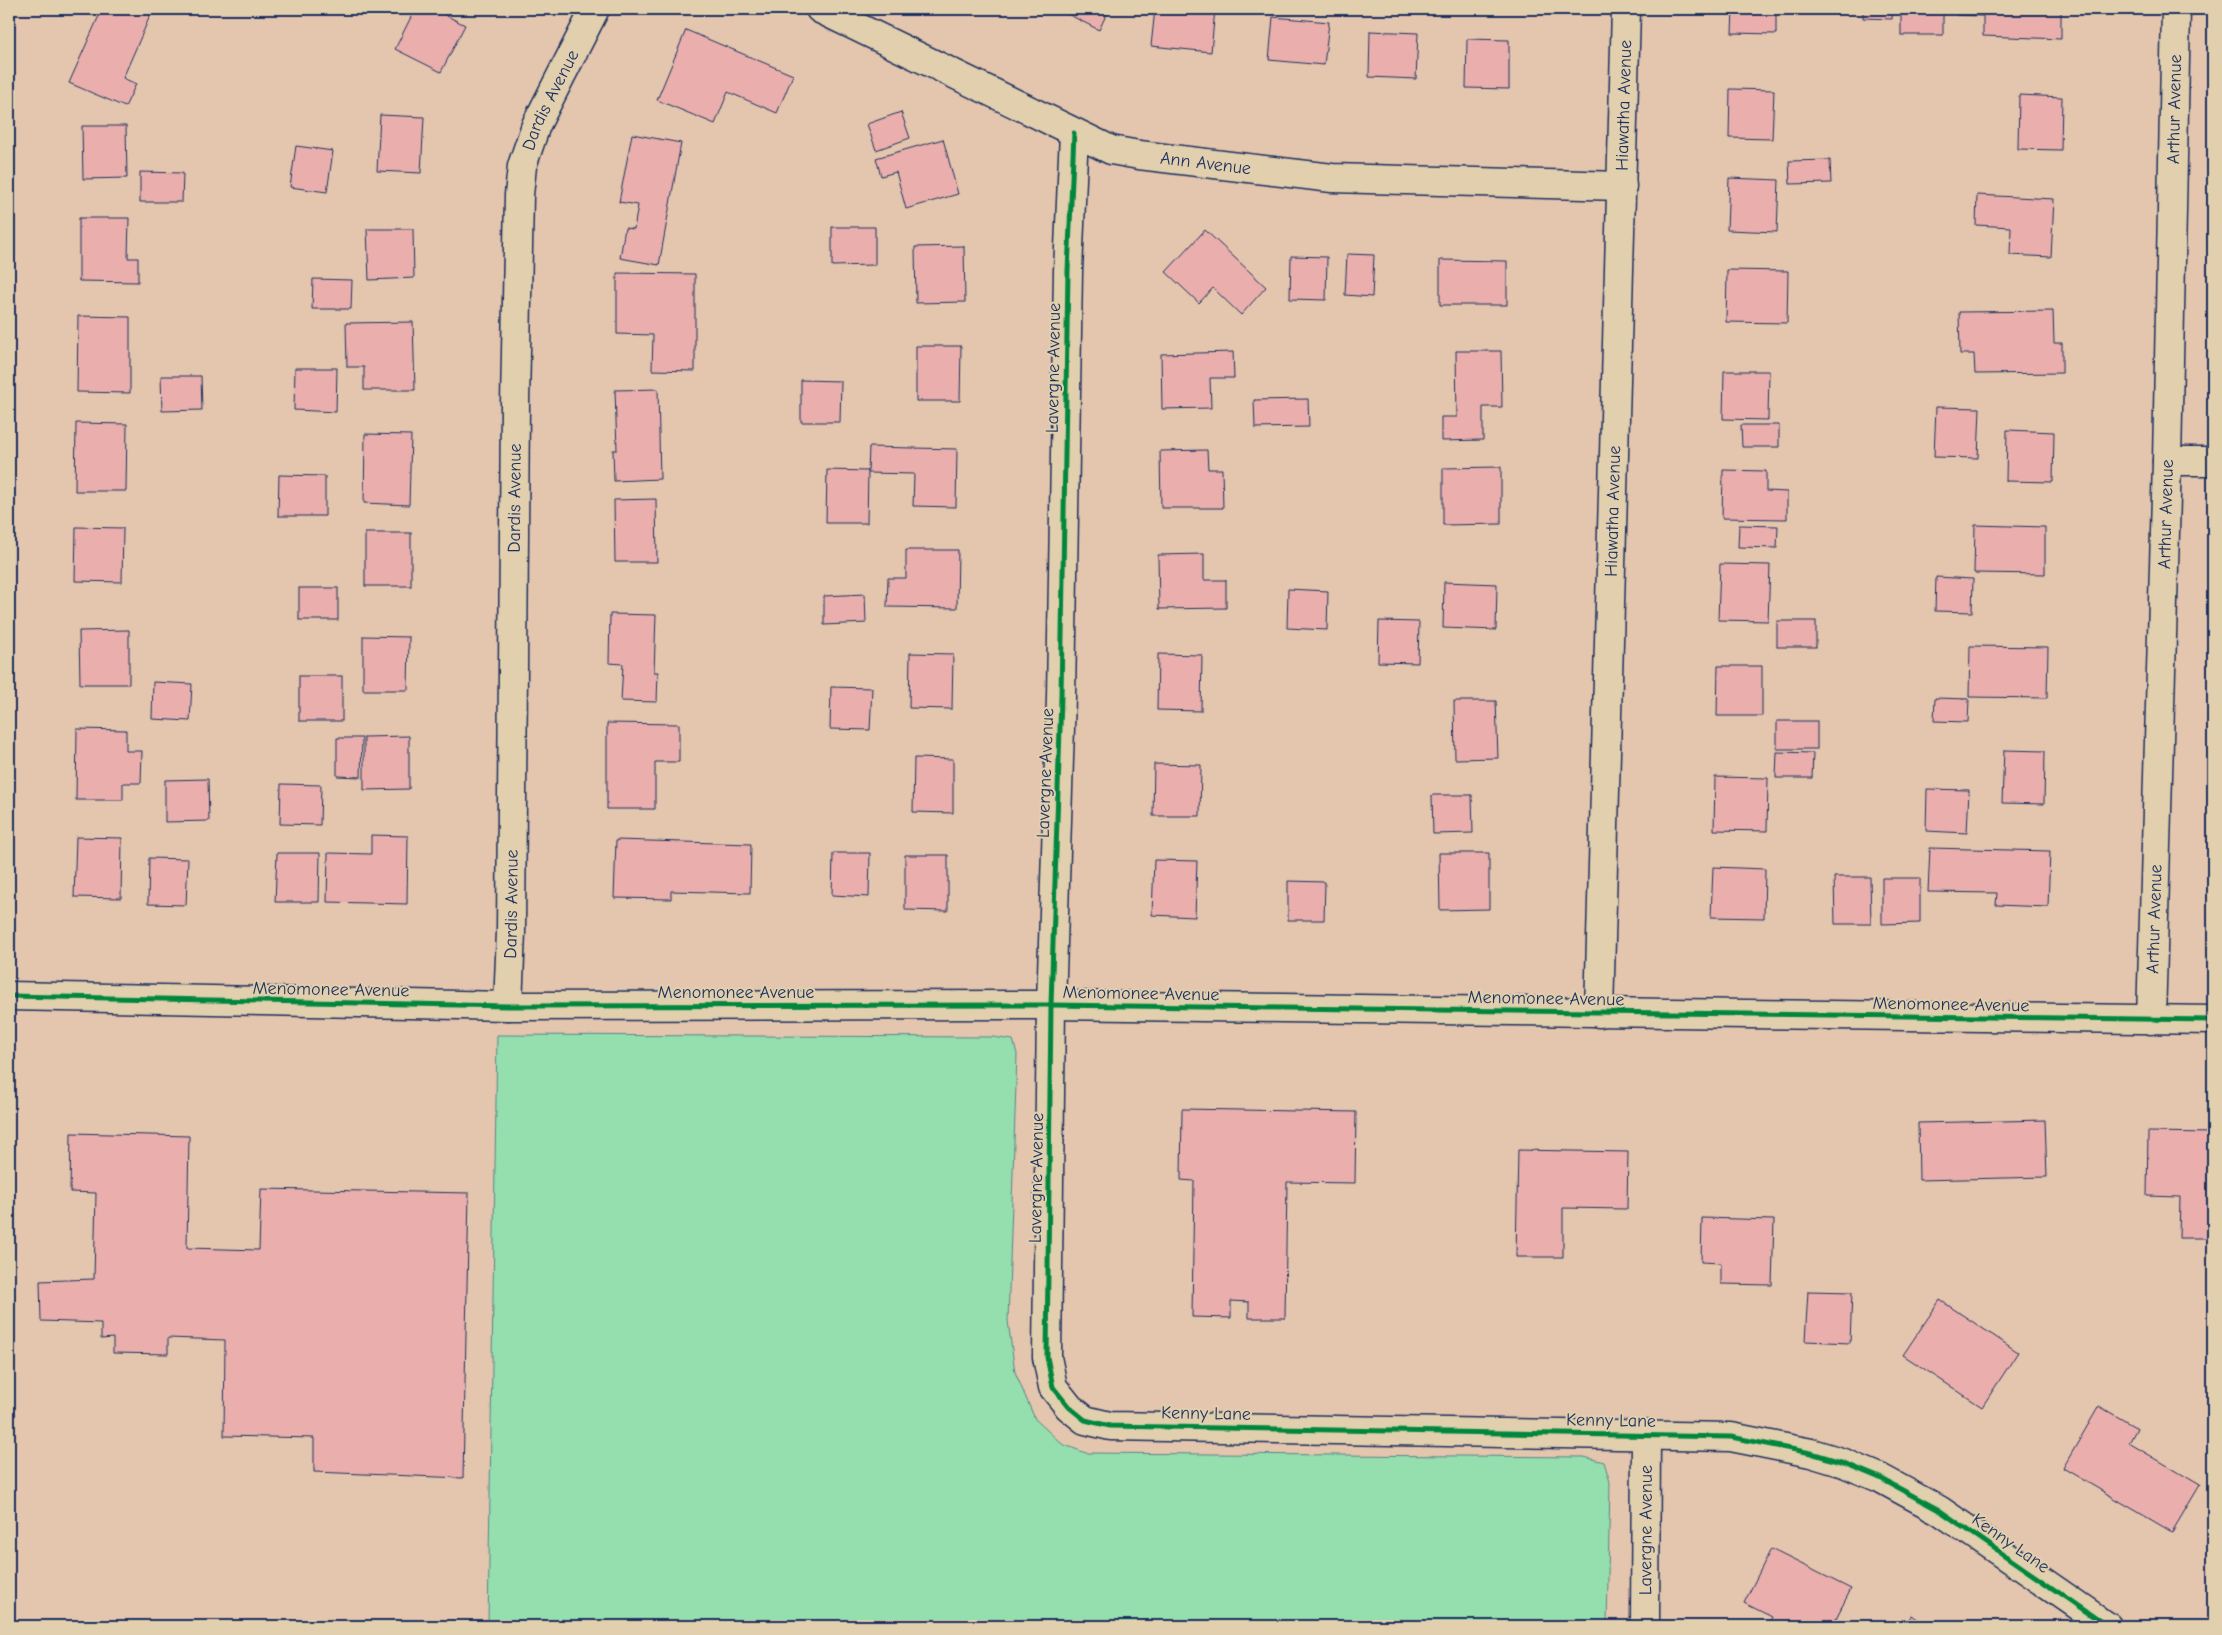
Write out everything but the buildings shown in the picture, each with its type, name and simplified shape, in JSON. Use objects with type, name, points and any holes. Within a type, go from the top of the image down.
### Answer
[{"type":"street","name":"Dardis Avenue","points":[[508,1006],[511,932],[515,414],[519,195],[522,166],[536,125],[595,9]]},
{"type":"street","name":"Ann Avenue","points":[[820,9],[1111,150],[1332,178],[1622,186]]},
{"type":"street","name":"Hiawatha Avenue","points":[[1599,1013],[1626,9]]},
{"type":"street","name":"Arthur Avenue","points":[[2151,1020],[2167,460],[2176,9]]},
{"type":"street","name":"Lavergne Avenue","points":[[1069,1408],[1053,1387],[1047,1356],[1051,1005],[1061,697],[1068,271],[1074,133]]},
{"type":"street","points":[[2167,460],[2213,461]]},
{"type":"street","name":"Menomonee Avenue","points":[[9,996],[508,1006],[1051,1005],[2213,1020]]},
{"type":"street","name":"Kenny Lane","points":[[1069,1408],[1085,1420],[1110,1426],[1731,1437],[1811,1453],[1871,1475],[1939,1510],[2107,1626]]},
{"type":"street","name":"Lavergne Avenue","points":[[1645,1626],[1646,1434]]},
{"type":"green space","points":[[497,1035],[993,1037],[1013,1040],[1017,1054],[1008,1321],[1015,1372],[1035,1419],[1062,1444],[1086,1453],[1584,1457],[1604,1462],[1610,1482],[1607,1626],[488,1626]]},
{"type":"cycle path","points":[[1074,133],[1068,271],[1061,697],[1051,1005],[1047,1357],[1053,1387],[1069,1407],[1085,1420],[1110,1426],[1731,1437],[1811,1453],[1844,1463],[1880,1478],[1939,1510],[2107,1626]]},
{"type":"cycle path","points":[[9,996],[508,1006],[1051,1005],[2213,1020]]}]
